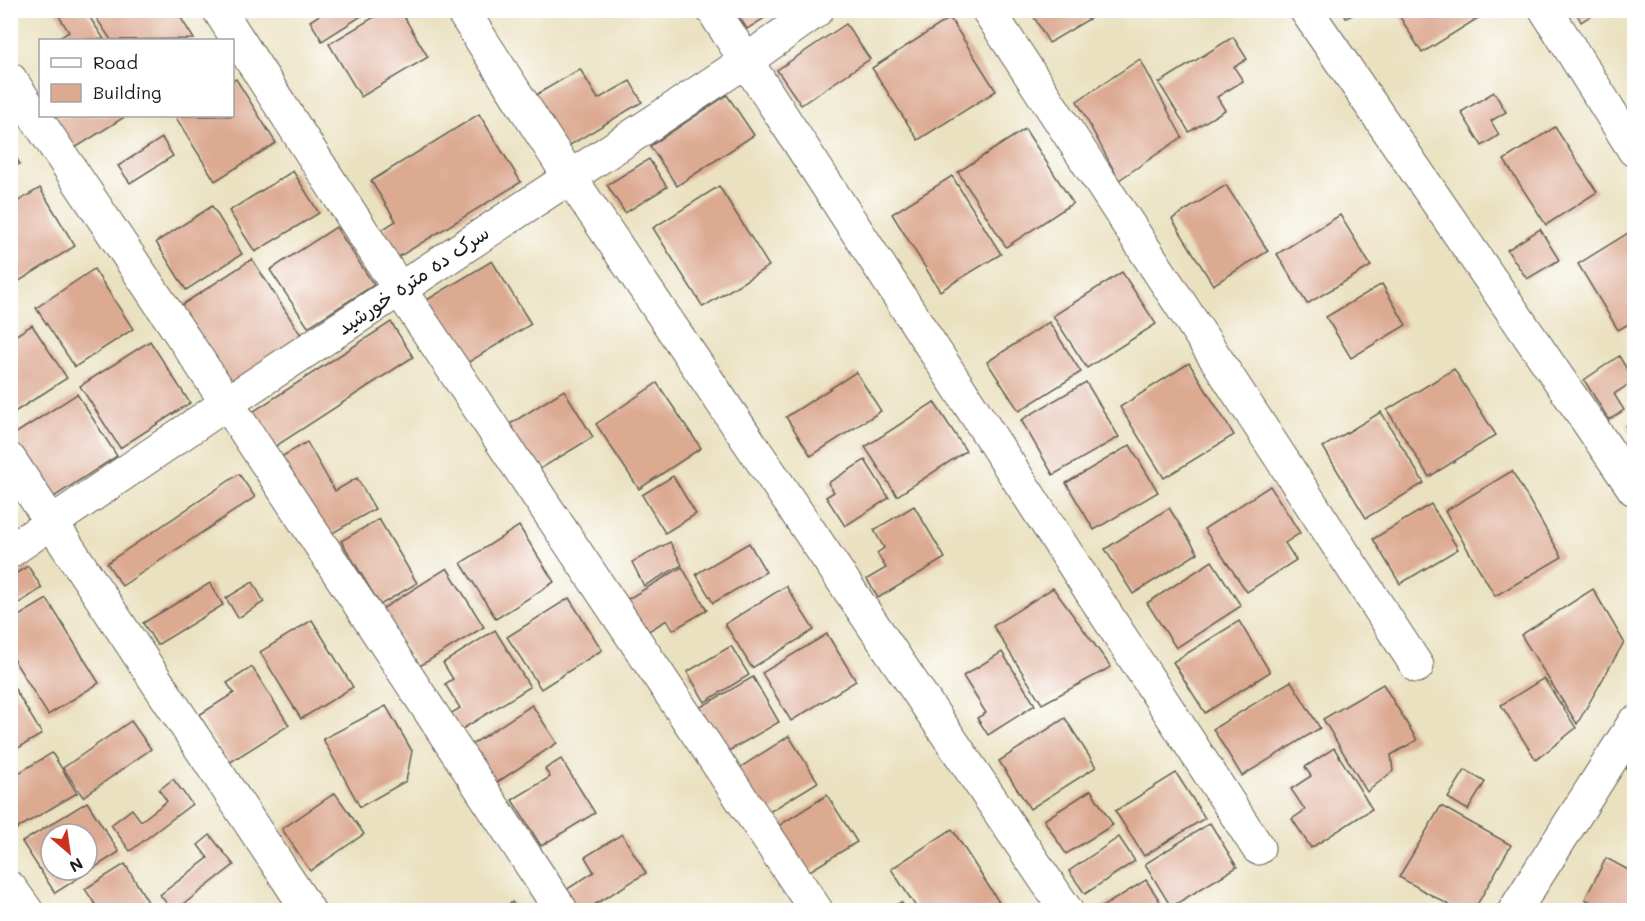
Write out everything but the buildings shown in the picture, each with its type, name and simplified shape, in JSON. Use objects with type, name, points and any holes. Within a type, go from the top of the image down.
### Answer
[{"type":"street","points":[[219,10],[400,290],[816,910]]},
{"type":"street","points":[[462,10],[569,176],[1066,910]]},
{"type":"street","points":[[713,10],[1258,848]]},
{"type":"street","name":"سرک ده متره خورشید","points":[[10,551],[227,403],[746,61],[817,10]]},
{"type":"street","points":[[988,10],[1417,666]]},
{"type":"street","points":[[1306,10],[1635,489]]},
{"type":"street","points":[[1546,10],[1635,150]]},
{"type":"street","points":[[10,79],[227,403],[561,910]]},
{"type":"street","points":[[10,460],[308,910]]},
{"type":"street","points":[[1515,910],[1635,723]]},
{"type":"street","points":[[10,888],[26,910]]}]
